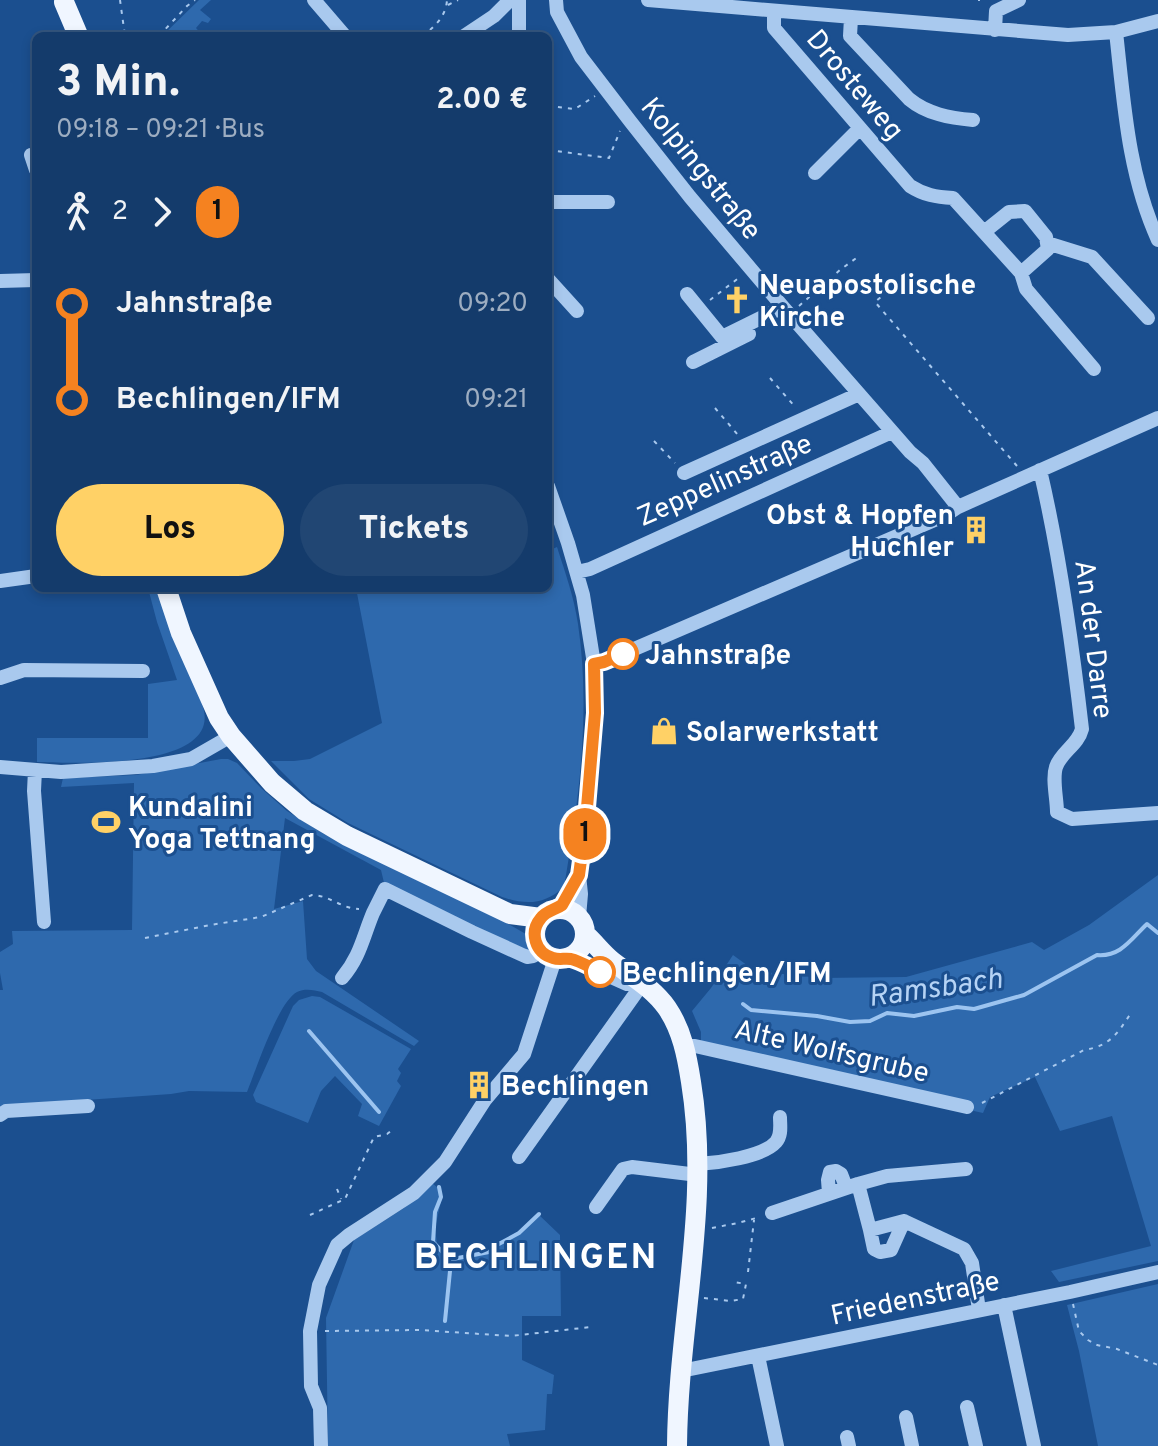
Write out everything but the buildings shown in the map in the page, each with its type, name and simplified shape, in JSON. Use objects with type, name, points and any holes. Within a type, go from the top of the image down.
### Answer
[{"type":"main road","points":[[71,1],[77,32]]},
{"type":"main road","points":[[167,592],[210,700],[231,736],[272,783],[305,811],[325,824],[510,914],[553,941],[596,960],[611,960]]},
{"type":"main road","points":[[553,941],[570,910],[611,960],[643,983],[667,1009],[684,1046],[694,1098],[698,1170],[696,1235],[681,1371],[677,1446]]},
{"type":"main road","points":[[553,941],[583,946],[582,926]]},
{"type":"street","points":[[314,0],[342,32]]},
{"type":"street","points":[[470,32],[494,16],[510,0]]},
{"type":"street","points":[[519,0],[519,32]]},
{"type":"street","name":"Kolpingstraße","points":[[556,0],[557,12],[575,46],[690,197],[958,507]]},
{"type":"street","points":[[648,0],[1068,35],[1116,32],[1158,21]]},
{"type":"street","points":[[995,30],[996,11],[1019,0]]},
{"type":"street","name":"Drosteweg","points":[[774,11],[774,28],[910,186],[935,197],[953,198],[984,232]]},
{"type":"street","points":[[851,18],[850,36],[909,99],[918,106],[949,118],[973,120]]},
{"type":"street","points":[[1116,32],[1134,168],[1158,240]]},
{"type":"street","points":[[815,173],[859,129]]},
{"type":"street","points":[[552,202],[608,202]]},
{"type":"street","points":[[1021,273],[1048,249],[1046,237],[1025,211],[1009,212],[984,232],[1021,273],[1026,289],[1094,369]]},
{"type":"street","points":[[1047,243],[1092,257],[1148,318]]},
{"type":"street","points":[[0,281],[32,280]]},
{"type":"street","points":[[552,283],[577,311]]},
{"type":"street","points":[[687,294],[722,337],[786,311]]},
{"type":"street","points":[[693,362],[786,311]]},
{"type":"street","points":[[684,473],[859,394]]},
{"type":"street","points":[[594,664],[946,515],[1158,418]]},
{"type":"street","name":"Zeppelinstraße","points":[[577,572],[604,563],[892,432]]},
{"type":"street","name":"An der Darre","points":[[1033,473],[1053,524],[1082,729],[1076,743],[1057,763],[1057,812],[1072,819],[1153,814]]},
{"type":"street","points":[[552,498],[583,595],[594,664],[593,745],[579,875],[582,926]]},
{"type":"street","points":[[0,581],[32,577]]},
{"type":"street","points":[[0,678],[24,670],[143,671]]},
{"type":"street","points":[[0,767],[89,771],[171,763],[191,759],[231,736]]},
{"type":"street","points":[[35,770],[44,922]]},
{"type":"street","points":[[321,1446],[320,1408],[311,1386],[310,1331],[319,1285],[337,1245],[414,1193],[432,1176],[445,1162],[485,1100],[524,1054],[562,905],[579,875]]},
{"type":"street","points":[[342,978],[362,949],[382,896],[527,957],[553,941]]},
{"type":"street","points":[[553,941],[627,984],[643,983]]},
{"type":"street","points":[[519,1157],[643,983]]},
{"type":"street","name":"Alte Wolfsgrube","points":[[684,1046],[967,1107]]},
{"type":"street","points":[[0,1115],[6,1111],[88,1106]]},
{"type":"street","points":[[596,1207],[623,1169],[698,1170],[756,1154],[776,1142],[780,1134],[780,1117]]},
{"type":"street","points":[[852,1185],[887,1176],[966,1169]]},
{"type":"street","points":[[772,1213],[829,1193],[830,1172],[836,1171],[852,1185],[874,1249],[880,1252],[891,1250],[904,1221]]},
{"type":"street","points":[[870,1230],[904,1221],[964,1249],[972,1263],[979,1310]]},
{"type":"street","name":"Friedenstraße","points":[[681,1371],[1158,1272]]},
{"type":"street","points":[[1004,1305],[1034,1446]]},
{"type":"street","points":[[758,1356],[777,1446]]},
{"type":"street","points":[[967,1407],[976,1446]]},
{"type":"street","points":[[906,1417],[912,1446]]},
{"type":"path","points":[[120,0],[124,32]]},
{"type":"path","points":[[163,32],[195,0]]},
{"type":"path","points":[[427,32],[437,25],[447,0]]},
{"type":"path","points":[[447,6],[458,0]]},
{"type":"path","points":[[552,106],[575,109],[605,89]]},
{"type":"path","points":[[552,151],[609,158],[621,130],[630,121]]},
{"type":"path","points":[[786,311],[859,256]]},
{"type":"path","points":[[698,309],[751,269]]},
{"type":"path","points":[[888,291],[875,302],[966,409],[1033,473]]},
{"type":"path","points":[[770,378],[805,418]]},
{"type":"path","points":[[715,408],[747,444]]},
{"type":"path","points":[[654,441],[684,473]]},
{"type":"path","points":[[145,938],[261,917],[312,895],[321,895],[357,909],[382,896]]},
{"type":"path","points":[[967,1107],[999,1096],[1084,1050],[1099,1048],[1113,1038],[1131,1013]]},
{"type":"path","points":[[310,1215],[345,1199],[374,1137],[392,1130]]},
{"type":"path","points":[[337,1189],[342,1201]]},
{"type":"path","points":[[705,1229],[772,1213]]},
{"type":"path","points":[[748,1272],[754,1218]]},
{"type":"path","points":[[699,1297],[731,1301],[743,1299],[746,1284],[734,1282]]},
{"type":"path","points":[[1070,1292],[1079,1331],[1088,1340],[1158,1365]]},
{"type":"path","points":[[310,1331],[420,1330],[511,1336],[591,1327]]},
{"type":"shaded area","points":[[199,0],[211,0],[200,10],[211,19],[208,23],[202,21],[196,28],[200,32],[166,32]]},
{"type":"shaded area","points":[[557,547],[576,614],[582,657],[582,756],[564,887],[542,900],[519,901],[502,897],[348,823],[309,799],[271,761],[310,759],[382,723],[357,592],[552,592],[552,549]]},
{"type":"shaded area","points":[[149,592],[161,592],[202,704],[202,730],[188,744],[137,759],[37,762],[37,738],[148,738],[148,684],[177,680]]},
{"type":"shaded area","points":[[221,759],[237,763],[287,811],[324,834],[531,937],[534,953],[385,887],[381,870],[285,818],[274,909],[303,901],[307,959],[316,971],[419,1041],[414,1046],[322,992],[303,990],[290,998],[282,1009],[247,1092],[189,1091],[0,1106],[0,990],[3,990],[0,952],[13,944],[12,931],[132,930],[134,783],[61,787],[63,778],[136,775]]},
{"type":"shaded area","points":[[1158,875],[1158,1261],[1059,1282],[1051,1271],[1151,1246],[1112,1116],[1060,1131],[1035,1077],[990,1097],[983,1113],[701,1050],[701,1032],[692,1011],[733,955],[755,971],[820,978],[906,977],[1032,942],[1044,950],[1089,925]]},
{"type":"shaded area","points":[[320,997],[411,1049],[398,1069],[401,1073],[397,1081],[401,1086],[379,1126],[358,1116],[362,1104],[335,1076],[321,1091],[308,1123],[256,1102],[253,1095],[293,1006],[299,1000]]},
{"type":"shaded area","points":[[431,1182],[439,1187],[442,1197],[435,1228],[437,1244],[451,1258],[488,1250],[518,1232],[538,1214],[560,1235],[561,1316],[522,1316],[522,1360],[554,1375],[552,1394],[547,1394],[545,1430],[507,1434],[510,1446],[328,1446],[326,1318],[354,1240],[404,1208]]},
{"type":"shaded area","points":[[1158,1284],[1158,1446],[1098,1446],[1067,1305]]},
{"type":"waterway","name":"Ramsbach","points":[[743,1004],[751,1010],[850,1022],[870,1021],[887,1013],[914,1016],[957,1007],[974,1009],[1024,995],[1097,955],[1113,953],[1147,924],[1158,933]]},
{"type":"waterway","name":"Ramsbach","points":[[309,1031],[379,1112]]},
{"type":"waterway","name":"Ramsbach","points":[[439,1187],[441,1197],[435,1212],[433,1242],[451,1261],[489,1252],[519,1233],[539,1214]]},
{"type":"waterway","points":[[445,1321],[451,1261]]},
{"type":"bus line","name":"1","points":[[600,972],[569,958],[558,960],[546,956],[538,948],[534,935],[541,918],[562,905],[579,875],[593,745],[594,664],[623,654]]},
{"type":"place","name":"Neuapostolische Kirche","points":[[737,300]]},
{"type":"place","name":"Obst & Hopfen Huchler","points":[[976,530]]},
{"type":"place","name":"Jahnstraße","points":[[623,654]]},
{"type":"place","name":"Solarwerkstatt","points":[[664,731]]},
{"type":"place","name":"Kundalini Yoga Tettnang","points":[[106,822]]},
{"type":"place","name":"Bechlingen/IFM","points":[[600,972]]},
{"type":"place","name":"Bechlingen","points":[[479,1085]]},
{"type":"district","name":"BECHLINGEN","points":[[536,1255]]}]
